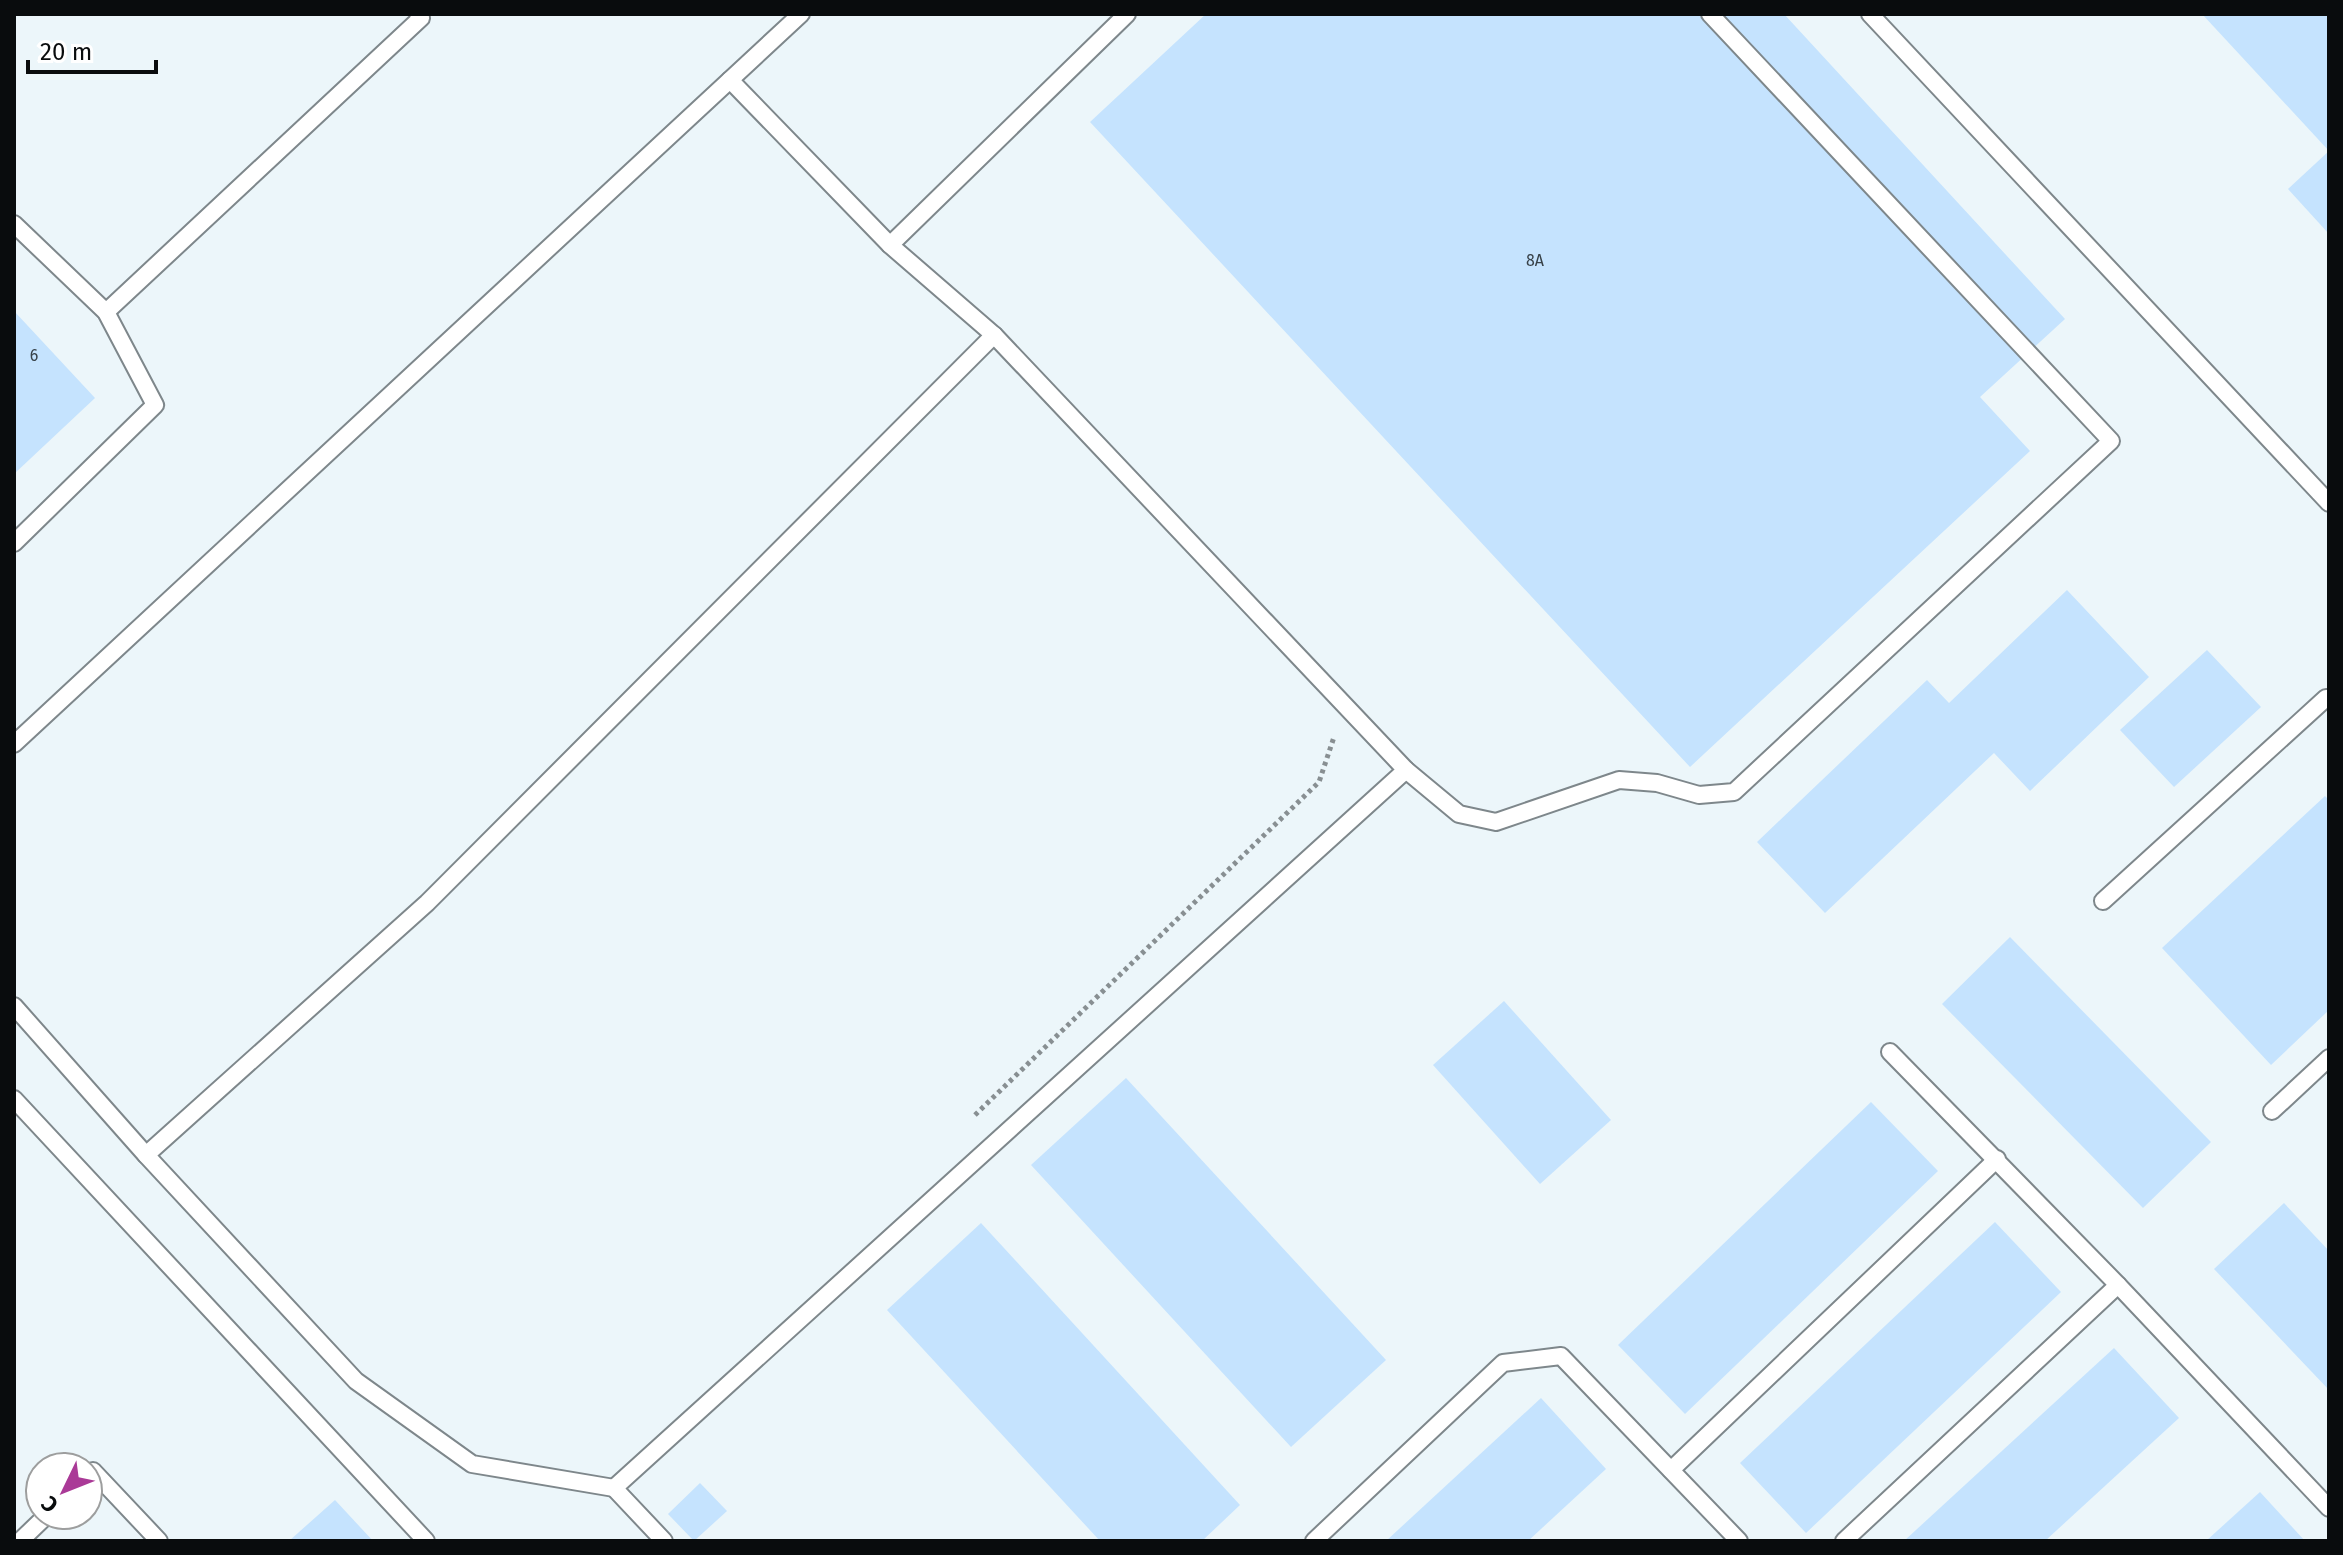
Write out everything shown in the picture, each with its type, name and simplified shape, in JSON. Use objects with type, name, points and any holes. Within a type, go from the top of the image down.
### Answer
[{"type":"lane","points":[[106,312],[421,18],[418,14]]},
{"type":"lane","points":[[14,744],[801,14]]},
{"type":"lane","points":[[890,245],[1127,14]]},
{"type":"lane","points":[[730,80],[890,245],[994,335],[1406,770],[1459,814],[1496,822],[1619,780],[1657,783],[1699,795],[1734,792],[2111,441],[1710,14]]},
{"type":"lane","points":[[1870,14],[2329,503]]},
{"type":"lane","points":[[14,224],[106,312],[155,405],[14,543]]},
{"type":"lane","points":[[146,1155],[427,903],[994,335]]},
{"type":"lane","points":[[2103,901],[2329,698]]},
{"type":"lane","points":[[614,1488],[1406,770]]},
{"type":"lane","points":[[14,1006],[146,1155],[356,1381],[472,1464],[614,1488],[664,1541]]},
{"type":"lane","points":[[1890,1052],[1997,1159],[2329,1508]]},
{"type":"lane","points":[[2272,1111],[2329,1058]]},
{"type":"lane","points":[[14,1099],[426,1541]]},
{"type":"lane","points":[[1671,1470],[1997,1159]]},
{"type":"lane","points":[[1844,1541],[2118,1285]]},
{"type":"lane","points":[[1314,1541],[1503,1363],[1561,1356],[1739,1541]]},
{"type":"lane","points":[[104,1483],[159,1541]]},
{"type":"path","points":[[967,1123],[1319,782],[1334,735]]},
{"type":"building","points":[[1206,14],[1784,14],[2065,319],[1980,397],[2030,451],[1690,767],[1090,122]]},
{"type":"building","points":[[2202,14],[2329,14],[2329,151]]},
{"type":"building","points":[[2329,151],[2329,234],[2288,189]]},
{"type":"building","points":[[14,311],[95,398],[14,474]]},
{"type":"building","points":[[2067,590],[2149,677],[2030,791],[1994,753],[1825,913],[1757,842],[1927,680],[1949,703]]},
{"type":"building","points":[[2207,650],[2261,707],[2174,787],[2120,730]]},
{"type":"building","points":[[2325,796],[2329,800],[2329,1010],[2271,1065],[2162,948]]},
{"type":"building","points":[[2010,937],[2211,1142],[2143,1208],[1942,1004]]},
{"type":"building","points":[[1504,1001],[1611,1120],[1540,1184],[1433,1065]]},
{"type":"building","points":[[1126,1078],[1386,1360],[1291,1447],[1031,1165]]},
{"type":"building","points":[[1871,1102],[1938,1171],[1685,1414],[1618,1345]]},
{"type":"building","points":[[2284,1203],[2329,1251],[2329,1390],[2214,1269]]},
{"type":"building","points":[[1995,1222],[2061,1292],[1806,1533],[1740,1463]]},
{"type":"building","points":[[981,1223],[1240,1505],[1202,1541],[1100,1541],[887,1310]]},
{"type":"building","points":[[2114,1348],[2179,1418],[2045,1541],[1904,1541]]},
{"type":"building","points":[[1541,1398],[1606,1469],[1528,1541],[1386,1541]]},
{"type":"building","points":[[700,1483],[727,1511],[694,1541],[668,1514]]},
{"type":"building","points":[[2260,1492],[2305,1541],[2206,1541]]},
{"type":"building","points":[[335,1500],[373,1541],[289,1541]]}]
